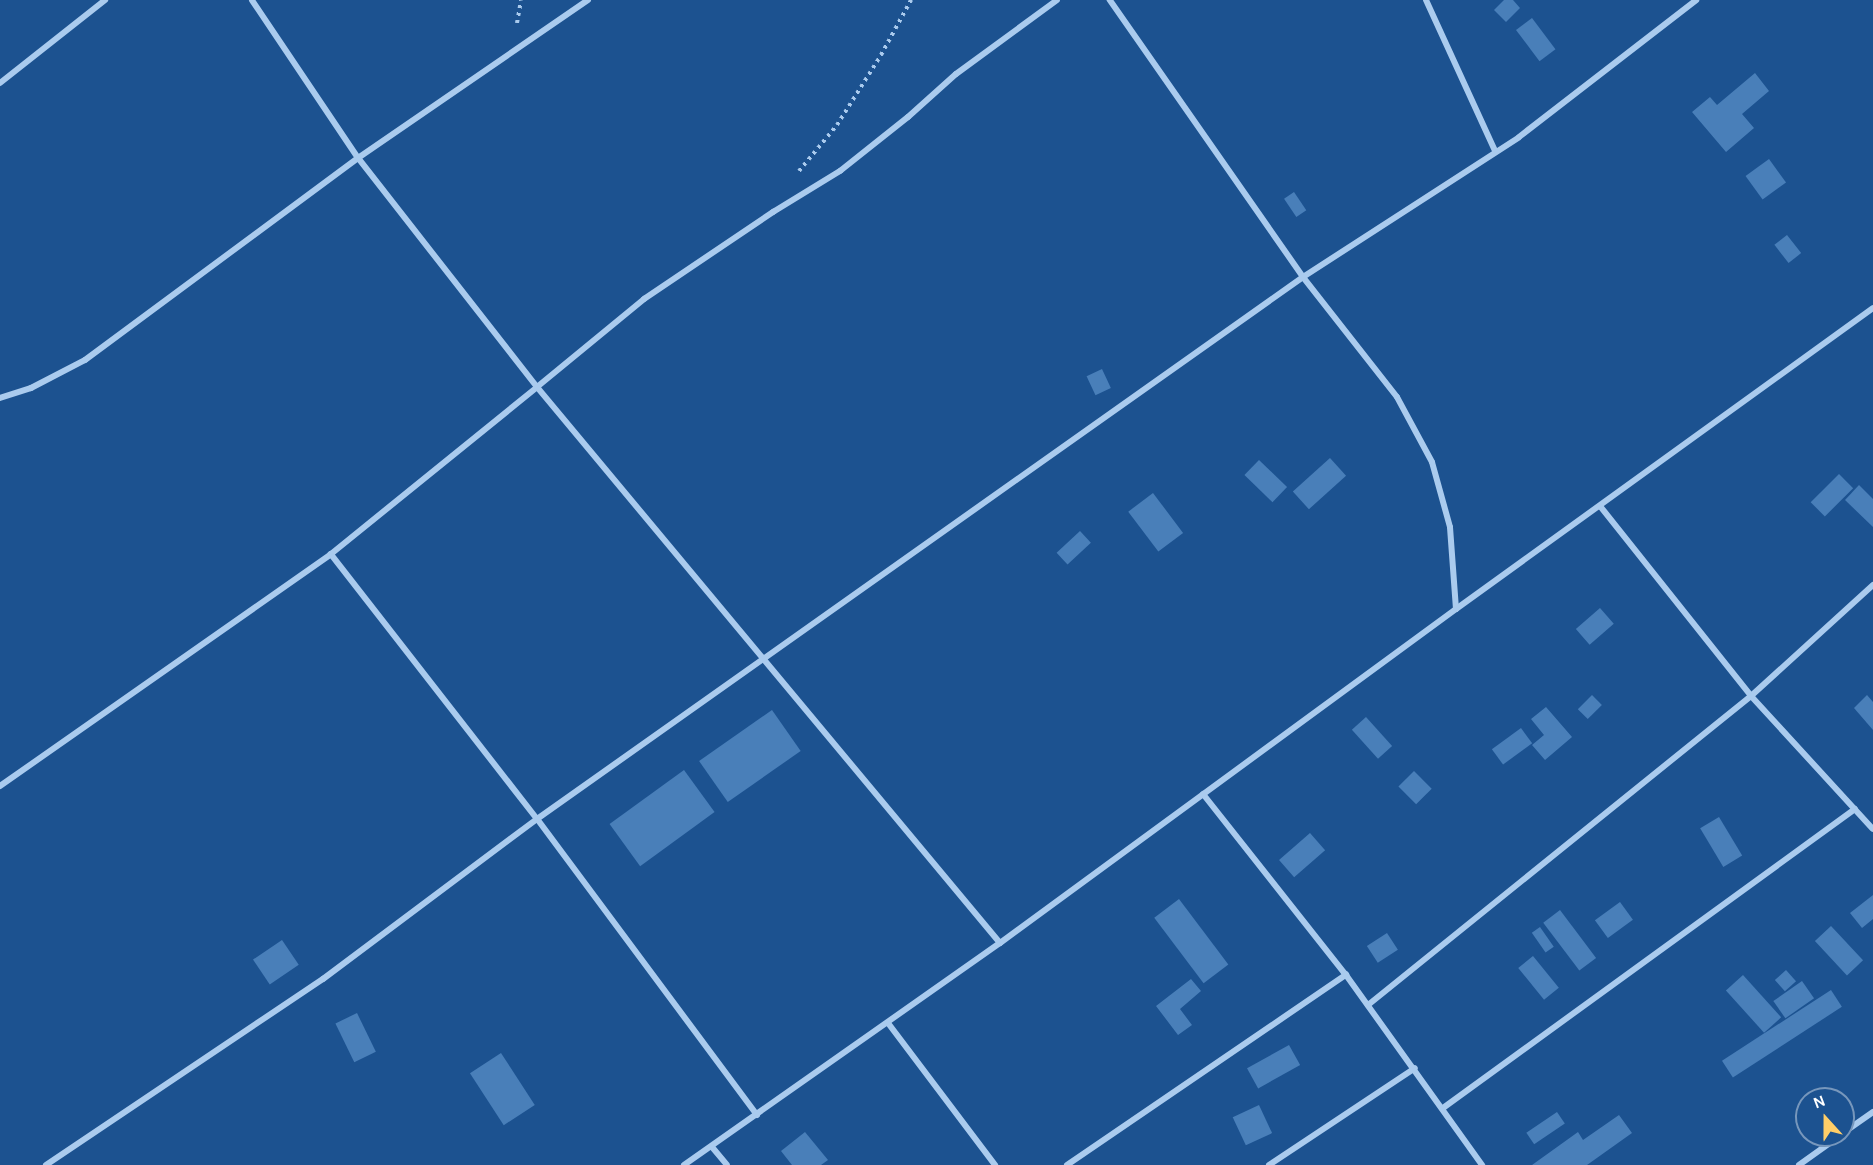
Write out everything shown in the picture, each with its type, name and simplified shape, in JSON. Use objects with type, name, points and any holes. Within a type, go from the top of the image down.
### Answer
[{"type":"street","points":[[0,83],[105,0]]},
{"type":"street","points":[[252,0],[358,158],[537,387],[1000,943]]},
{"type":"street","points":[[0,398],[31,388],[86,360],[358,158],[588,0]]},
{"type":"street","points":[[0,786],[331,554],[653,293],[773,212],[840,171],[908,117],[956,74],[1057,0]]},
{"type":"street","points":[[1110,0],[1303,276],[1397,397],[1432,462],[1450,526],[1456,609]]},
{"type":"street","points":[[1426,0],[1495,151]]},
{"type":"street","points":[[46,1165],[323,979],[537,819],[1303,276],[1519,137],[1696,0]]},
{"type":"street","points":[[684,1165],[1000,943],[1456,609],[1873,308]]},
{"type":"street","points":[[1600,506],[1751,696],[1873,829]]},
{"type":"street","points":[[331,554],[537,819],[757,1115]]},
{"type":"street","points":[[1368,1005],[1751,696],[1873,585]]},
{"type":"street","points":[[1203,794],[1346,975],[1415,1068],[1482,1165]]},
{"type":"street","points":[[1443,1108],[1855,809]]},
{"type":"street","points":[[1067,1165],[1346,975]]},
{"type":"street","points":[[888,1023],[996,1165]]},
{"type":"street","points":[[1269,1165],[1415,1068]]},
{"type":"street","points":[[1855,1125],[1873,1112]]},
{"type":"street","points":[[712,1147],[727,1165]]},
{"type":"street","points":[[1799,1165],[1824,1147]]},
{"type":"path","points":[[795,177],[837,125],[881,55],[911,0]]},
{"type":"building","points":[[1504,0],[1513,0],[1520,8],[1506,22],[1494,10]]},
{"type":"building","points":[[1532,18],[1555,49],[1539,61],[1516,30]]},
{"type":"building","points":[[1755,73],[1769,91],[1742,114],[1754,128],[1726,152],[1692,112],[1710,97],[1717,105]]},
{"type":"building","points":[[1769,159],[1786,182],[1763,200],[1746,176]]},
{"type":"building","points":[[1294,192],[1306,210],[1296,217],[1284,199]]},
{"type":"building","points":[[1787,235],[1801,253],[1789,263],[1774,245]]},
{"type":"building","points":[[1102,369],[1111,388],[1095,395],[1087,376]]},
{"type":"building","points":[[1330,458],[1346,476],[1309,509],[1293,491]]},
{"type":"building","points":[[1259,460],[1287,487],[1272,502],[1244,475]]},
{"type":"building","points":[[1839,474],[1853,488],[1825,516],[1811,502]]},
{"type":"building","points":[[1859,485],[1873,499],[1873,527],[1845,500]]},
{"type":"building","points":[[1153,493],[1183,533],[1158,552],[1128,512]]},
{"type":"building","points":[[1080,531],[1091,543],[1068,565],[1057,553]]},
{"type":"building","points":[[1600,608],[1614,624],[1590,645],[1576,629]]},
{"type":"building","points":[[1592,695],[1602,705],[1588,719],[1578,709]]},
{"type":"building","points":[[1867,695],[1873,702],[1873,730],[1854,708]]},
{"type":"building","points":[[1546,707],[1572,737],[1545,760],[1532,745],[1544,735],[1531,719]]},
{"type":"building","points":[[772,710],[801,751],[728,802],[699,761]]},
{"type":"building","points":[[1366,717],[1392,746],[1378,759],[1352,730]]},
{"type":"building","points":[[1521,728],[1532,743],[1503,765],[1492,749]]},
{"type":"building","points":[[684,770],[715,812],[640,866],[610,824]]},
{"type":"building","points":[[1414,771],[1432,789],[1416,804],[1398,787]]},
{"type":"building","points":[[1719,817],[1742,856],[1723,867],[1700,828]]},
{"type":"building","points":[[1310,833],[1325,850],[1294,877],[1279,860]]},
{"type":"building","points":[[1873,895],[1873,919],[1862,928],[1850,913]]},
{"type":"building","points":[[1179,899],[1228,964],[1204,983],[1154,918]]},
{"type":"building","points":[[1620,902],[1633,920],[1608,938],[1595,920]]},
{"type":"building","points":[[1560,910],[1596,958],[1579,971],[1543,923]]},
{"type":"building","points":[[1831,926],[1863,960],[1847,975],[1815,941]]},
{"type":"building","points":[[1540,927],[1554,947],[1546,952],[1532,933]]},
{"type":"building","points":[[1387,933],[1398,950],[1378,963],[1367,946]]},
{"type":"building","points":[[282,940],[299,965],[270,984],[253,960]]},
{"type":"building","points":[[1533,956],[1559,988],[1544,1000],[1518,968]]},
{"type":"building","points":[[1786,970],[1796,981],[1785,991],[1775,980]]},
{"type":"building","points":[[1743,975],[1781,1017],[1764,1033],[1726,990]]},
{"type":"building","points":[[1191,979],[1201,991],[1180,1009],[1192,1025],[1178,1035],[1156,1006]]},
{"type":"building","points":[[1802,981],[1814,998],[1785,1018],[1773,1001]]},
{"type":"building","points":[[1831,990],[1842,1007],[1733,1078],[1722,1061]]},
{"type":"building","points":[[357,1013],[376,1052],[354,1062],[335,1024]]},
{"type":"building","points":[[1289,1045],[1300,1065],[1258,1088],[1247,1068]]},
{"type":"building","points":[[501,1053],[535,1105],[504,1125],[470,1073]]},
{"type":"building","points":[[1259,1105],[1272,1133],[1246,1145],[1233,1117]]},
{"type":"building","points":[[1557,1112],[1565,1124],[1534,1144],[1526,1133]]},
{"type":"building","points":[[1619,1115],[1632,1133],[1587,1165],[1532,1165],[1578,1132],[1583,1140]]},
{"type":"building","points":[[805,1132],[828,1160],[821,1165],[792,1165],[781,1151]]}]
